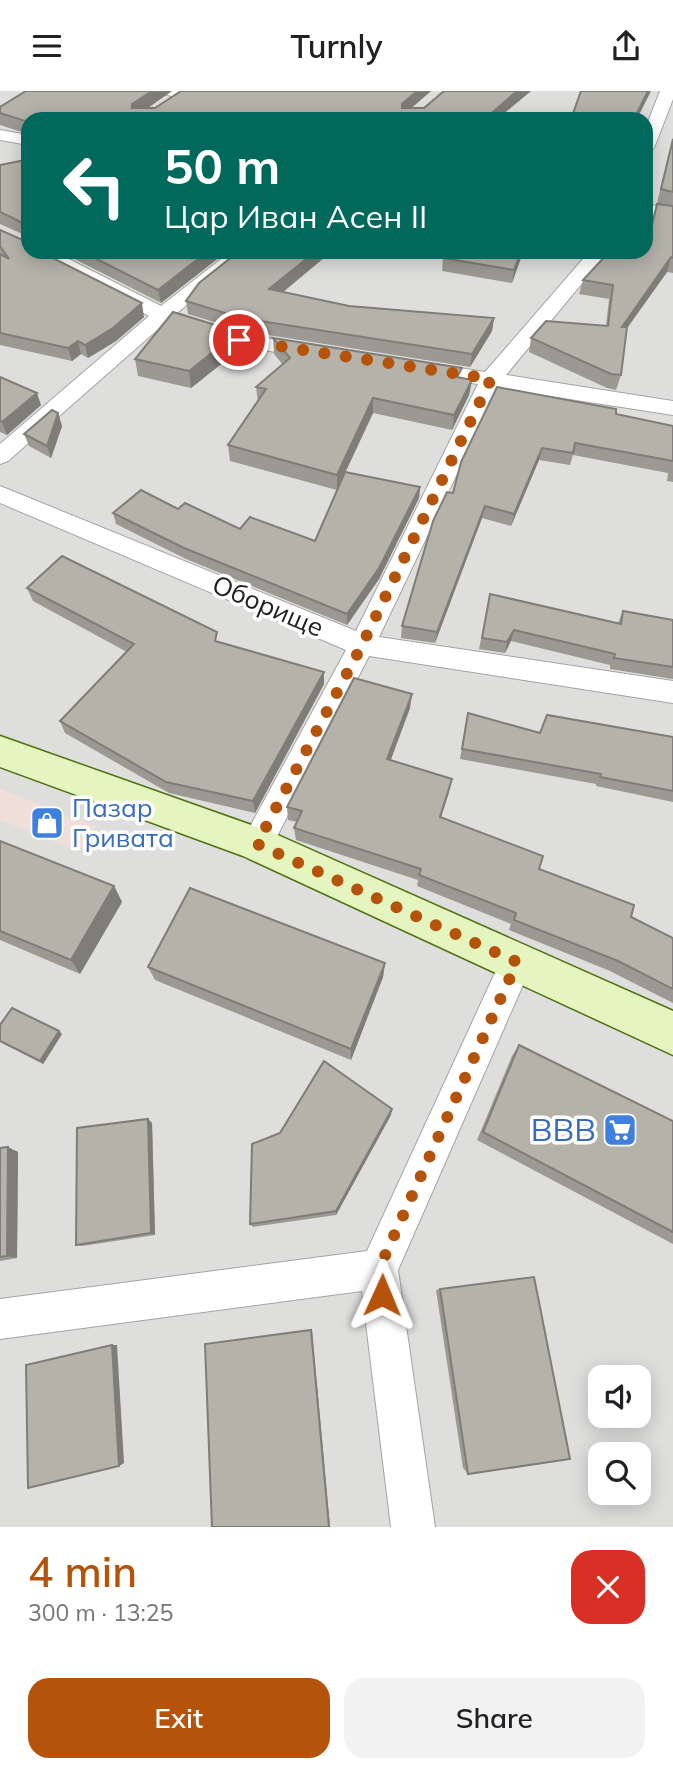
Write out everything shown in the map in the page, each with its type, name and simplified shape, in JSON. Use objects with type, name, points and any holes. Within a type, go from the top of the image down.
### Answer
[{"type":"street","points":[[653,130],[668,91]]},
{"type":"street","points":[[164,107],[180,92]]},
{"type":"street","points":[[0,135],[21,139]]},
{"type":"street","points":[[653,210],[673,214]]},
{"type":"street","points":[[54,259],[162,315],[239,340],[332,355]]},
{"type":"street","points":[[0,456],[162,315],[233,259]]},
{"type":"street","points":[[257,844],[362,645],[491,379],[593,259]]},
{"type":"street","points":[[398,365],[673,408]]},
{"type":"street","name":"Оборище","points":[[0,495],[362,645],[673,692]]},
{"type":"street","points":[[0,751],[257,844],[673,1033]]},
{"type":"street","points":[[412,1527],[379,1269],[517,962]]},
{"type":"street","points":[[0,1319],[379,1269]]},
{"type":"shaded area","points":[[0,91],[673,91],[673,1527],[0,1527]]},
{"type":"shaded area","name":"Пазар Гривата","points":[[0,789],[95,826],[80,852],[0,820]]},
{"type":"building","points":[[26,91],[152,91],[132,104],[132,108],[155,108],[181,91],[417,91],[402,104],[402,108],[424,108],[444,91],[517,91],[493,112],[21,112],[21,120],[0,113],[0,107]]},
{"type":"building","points":[[581,91],[648,91],[638,112],[574,112]]},
{"type":"building","points":[[673,139],[673,192],[661,189]]},
{"type":"building","points":[[21,161],[21,222],[0,212],[0,165]]},
{"type":"building","points":[[657,204],[673,206],[673,258],[671,257],[622,327],[627,327],[621,375],[611,374],[531,338],[546,321],[608,326],[613,285],[583,280],[602,259],[653,259],[653,220]]},
{"type":"building","points":[[0,230],[21,239],[21,259],[55,259],[142,303],[113,328],[85,345],[78,341],[68,348],[0,333],[0,254],[9,259],[0,246]]},
{"type":"building","points":[[97,259],[198,259],[158,290]]},
{"type":"building","points":[[229,259],[306,259],[269,289],[349,306],[494,318],[472,354],[241,318],[186,301],[199,283]]},
{"type":"building","points":[[449,259],[518,259],[514,270]]},
{"type":"building","points":[[173,312],[238,332],[189,371],[135,359]]},
{"type":"building","points":[[273,338],[462,368],[457,377],[472,380],[454,415],[373,398],[337,475],[228,445],[266,389],[256,387],[290,358]]},
{"type":"building","points":[[0,377],[37,393],[2,422],[0,421]]},
{"type":"building","points":[[497,387],[616,409],[616,414],[673,426],[673,461],[575,443],[573,453],[542,448],[514,514],[485,506],[437,632],[402,626],[433,521],[447,492],[453,493],[461,462]]},
{"type":"building","points":[[52,410],[58,413],[47,446],[24,434]]},
{"type":"building","points":[[345,472],[420,487],[379,568],[347,614],[184,548],[113,513],[141,490],[178,509],[185,503],[240,529],[250,517],[315,541]]},
{"type":"building","points":[[62,556],[217,632],[215,641],[324,672],[253,801],[166,782],[60,721],[134,644],[27,588]]},
{"type":"building","points":[[490,594],[621,624],[623,611],[673,620],[673,667],[614,658],[615,654],[514,630],[507,642],[482,638]]},
{"type":"building","points":[[354,678],[412,694],[387,759],[452,779],[440,817],[543,856],[539,869],[634,905],[631,917],[673,938],[673,989],[618,961],[514,920],[516,913],[419,875],[421,869],[294,828],[302,811],[287,807]]},
{"type":"building","points":[[468,713],[540,733],[547,715],[673,737],[673,791],[600,777],[601,774],[462,749]]},
{"type":"building","points":[[0,841],[114,886],[71,960],[0,931]]},
{"type":"building","points":[[190,888],[385,963],[351,1049],[148,967]]},
{"type":"building","points":[[12,1008],[59,1031],[40,1061],[0,1041],[0,1025]]},
{"type":"building","points":[[519,1045],[673,1121],[673,1232],[483,1132]]},
{"type":"building","points":[[324,1061],[392,1109],[336,1211],[250,1224],[252,1144],[280,1133]]},
{"type":"building","points":[[148,1119],[151,1233],[76,1245],[77,1128]]},
{"type":"building","points":[[8,1147],[7,1256],[0,1257],[0,1148]]},
{"type":"building","points":[[534,1277],[570,1459],[468,1474],[440,1289]]},
{"type":"building","points":[[311,1330],[329,1527],[212,1527],[205,1344]]},
{"type":"building","points":[[112,1345],[119,1466],[28,1488],[26,1365]]},
{"type":"place","name":"Пазар Гривата","points":[[47,823]]},
{"type":"place","name":"BBB","points":[[620,1130]]},
{"type":"route","points":[[239,340],[491,379],[362,645],[257,844],[517,962],[379,1269],[382,1295]]}]
